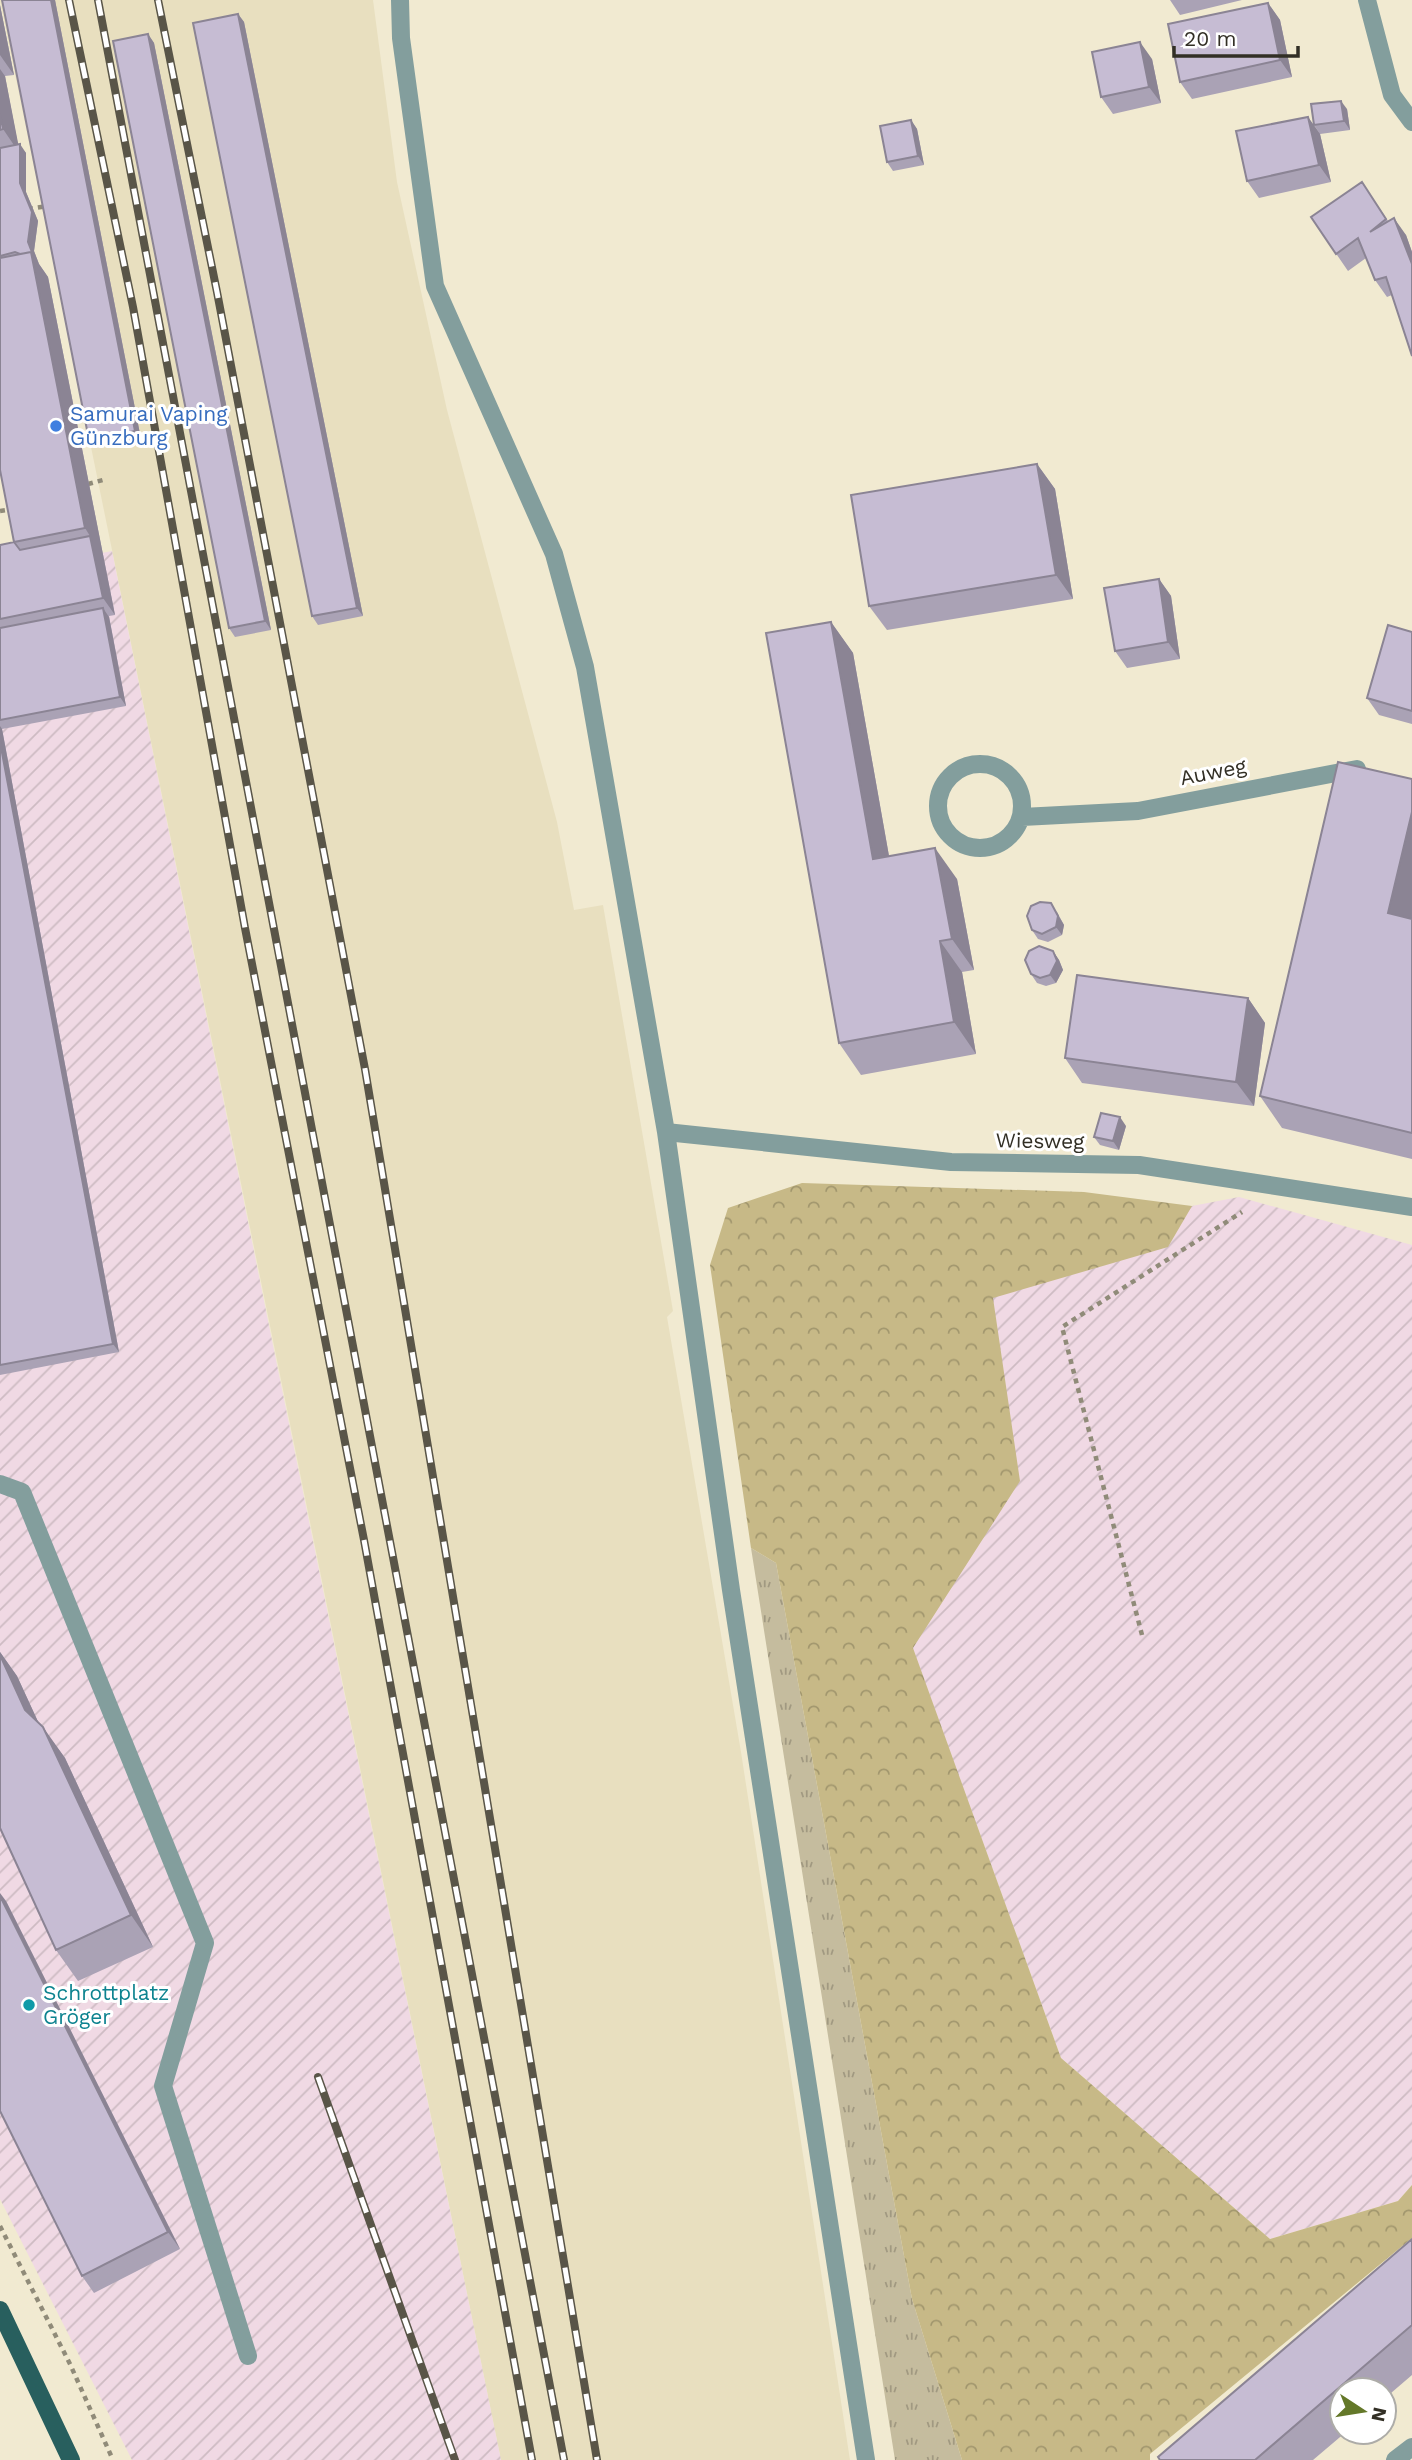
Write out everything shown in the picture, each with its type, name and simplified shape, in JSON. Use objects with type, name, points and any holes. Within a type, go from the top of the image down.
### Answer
[{"type":"main road","points":[[0,2311],[71,2460]]},
{"type":"street","points":[[400,0],[401,38],[435,286],[554,554],[584,667],[666,1132],[732,1590],[866,2460]]},
{"type":"street","points":[[1367,0],[1392,95],[1412,122]]},
{"type":"street","points":[[987,764],[1012,777],[1020,789],[1022,817],[1006,840],[980,849],[954,840],[939,817],[938,803],[948,777],[959,768],[987,764]]},
{"type":"street","name":"Auweg","points":[[1022,817],[1138,811],[1355,768],[1378,773]]},
{"type":"street","name":"Wiesweg","points":[[666,1132],[951,1162],[1139,1165],[1412,1208]]},
{"type":"street","points":[[0,1484],[22,1492],[205,1943],[163,2086],[248,2356]]},
{"type":"street","points":[[1395,2460],[1412,2447]]},
{"type":"path","points":[[23,210],[60,204]]},
{"type":"path","points":[[88,484],[103,480]]},
{"type":"path","points":[[0,511],[15,508],[13,498]]},
{"type":"path","points":[[1142,1635],[1062,1327],[1283,1186]]},
{"type":"path","points":[[0,2226],[70,2364],[113,2460]]},
{"type":"shaded area","points":[[0,0],[373,0],[397,182],[447,410],[557,822],[574,910],[603,905],[673,1311],[667,1317],[741,1752],[850,2460],[501,2460]]},
{"type":"shaded area","points":[[112,551],[501,2460],[132,2460],[0,2199],[0,565],[32,567]]},
{"type":"shaded area","points":[[1239,1197],[1412,1245],[1412,2185],[1398,2201],[1270,2239],[1061,2058],[781,1285]]},
{"type":"green space","points":[[802,1183],[1084,1192],[1192,1206],[1168,1247],[993,1298],[1020,1481],[913,1648],[1061,2058],[1270,2239],[1398,2201],[1412,2185],[1412,2238],[1150,2454],[1150,2460],[962,2460],[912,2299],[776,1563],[751,1548],[710,1265],[728,1208]]},
{"type":"green space","points":[[751,1548],[776,1563],[912,2299],[962,2460],[895,2460]]},
{"type":"building","points":[[2,0],[51,0],[135,431],[89,440]]},
{"type":"building","points":[[1268,3],[1280,60],[1180,82],[1168,24]]},
{"type":"building","points":[[238,14],[357,608],[312,616],[193,23]]},
{"type":"building","points":[[148,34],[265,621],[229,628],[113,41]]},
{"type":"building","points":[[1140,42],[1149,87],[1101,97],[1092,52]]},
{"type":"building","points":[[1341,101],[1344,121],[1314,125],[1311,104]]},
{"type":"building","points":[[1308,117],[1319,165],[1247,181],[1236,131]]},
{"type":"building","points":[[911,120],[918,156],[887,162],[880,126]]},
{"type":"building","points":[[20,144],[20,183],[32,212],[28,242],[33,255],[31,252],[15,252],[0,256],[0,148]]},
{"type":"building","points":[[1362,182],[1386,219],[1370,232],[1394,218],[1412,264],[1412,356],[1386,277],[1375,280],[1358,238],[1336,254],[1311,217]]},
{"type":"building","points":[[31,252],[85,528],[14,542],[0,470],[0,258]]},
{"type":"building","points":[[1037,464],[1056,575],[869,606],[851,495]]},
{"type":"building","points":[[90,536],[103,598],[0,619],[0,545],[14,542],[20,550]]},
{"type":"building","points":[[1159,579],[1168,642],[1115,651],[1104,588]]},
{"type":"building","points":[[103,608],[120,697],[0,720],[0,628]]},
{"type":"building","points":[[831,622],[873,859],[935,848],[952,939],[940,941],[954,1022],[839,1043],[766,633]]},
{"type":"building","points":[[1388,625],[1412,632],[1412,711],[1367,698]]},
{"type":"building","points":[[0,742],[113,1344],[0,1365]]},
{"type":"building","points":[[1338,762],[1412,779],[1412,812],[1388,913],[1412,919],[1412,1133],[1260,1096]]},
{"type":"building","points":[[1040,902],[1051,903],[1058,916],[1056,927],[1042,934],[1032,930],[1027,916],[1031,906]]},
{"type":"building","points":[[1039,946],[1053,951],[1057,961],[1050,975],[1040,978],[1031,974],[1025,960],[1029,951]]},
{"type":"building","points":[[1077,975],[1248,998],[1236,1082],[1065,1058]]},
{"type":"building","points":[[1101,1113],[1120,1117],[1113,1141],[1094,1137]]},
{"type":"building","points":[[0,1655],[25,1710],[43,1727],[131,1915],[56,1950],[0,1828]]},
{"type":"building","name":"Schrottplatz Gröger","points":[[0,1896],[168,2232],[82,2276],[0,2111]]},
{"type":"building","points":[[1412,2239],[1412,2325],[1353,2376],[1328,2376],[1328,2397],[1255,2460],[1160,2460],[1158,2457]]},
{"type":"railway","points":[[69,0],[133,307],[245,928],[364,1540],[532,2460]]},
{"type":"railway","points":[[98,0],[564,2460]]},
{"type":"railway","points":[[158,0],[217,292],[365,1069],[597,2460]]},
{"type":"railway","points":[[318,2077],[455,2460]]},
{"type":"place","name":"Samurai Vaping Günzburg","points":[[56,426]]},
{"type":"place","name":"Schrottplatz Gröger","points":[[29,2005]]}]
